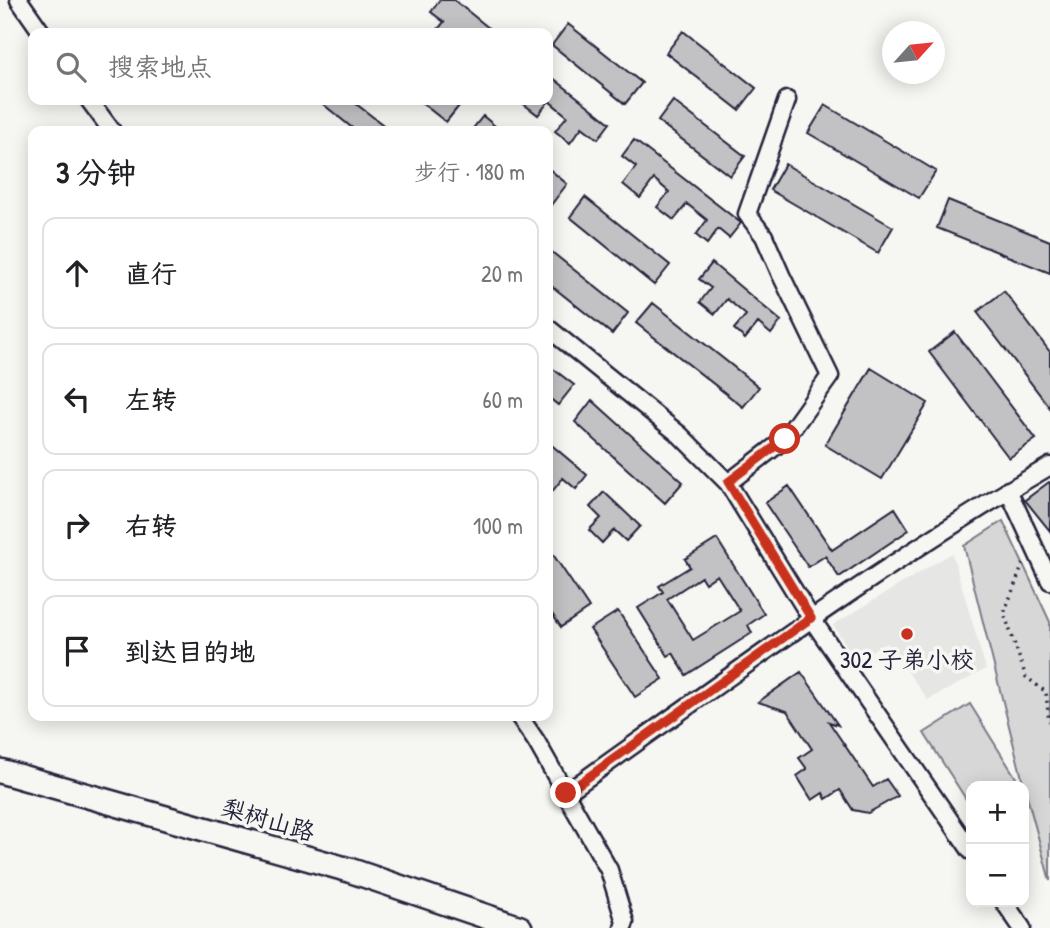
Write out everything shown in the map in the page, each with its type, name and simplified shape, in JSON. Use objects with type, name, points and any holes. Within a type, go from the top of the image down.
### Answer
[{"type":"main road","name":"梨树山路","points":[[0,771],[349,870],[520,928]]},
{"type":"street","points":[[19,0],[39,28]]},
{"type":"street","points":[[728,482],[785,439],[830,376],[764,236],[747,214],[786,100]]},
{"type":"street","points":[[93,105],[108,126]]},
{"type":"street","points":[[553,332],[680,435],[728,482],[811,618],[966,844]]},
{"type":"street","points":[[566,793],[811,618],[1008,490],[1050,466]]},
{"type":"street","points":[[1008,490],[1050,581]]},
{"type":"street","points":[[523,721],[537,741],[609,870],[625,922],[623,928]]},
{"type":"street","points":[[1007,907],[1022,928]]},
{"type":"path","points":[[1032,541],[1004,613],[1026,677],[1046,692],[1050,722]]},
{"type":"shaded area","points":[[1003,521],[1050,622],[1050,881],[1029,804],[1029,781],[1023,781],[964,546]]},
{"type":"shaded area","name":"302 子弟小校","points":[[952,553],[986,669],[928,700],[887,643],[855,659],[833,625]]},
{"type":"shaded area","points":[[970,704],[1016,778],[1012,781],[966,781],[966,799],[924,733]]},
{"type":"building","points":[[440,0],[454,0],[489,28],[439,28],[444,22],[431,12]]},
{"type":"building","points":[[568,24],[642,83],[625,104],[553,44]]},
{"type":"building","points":[[683,31],[756,88],[739,110],[666,53]]},
{"type":"building","points":[[553,78],[610,123],[598,139],[582,127],[570,143],[555,131],[567,116],[553,104]]},
{"type":"building","points":[[673,101],[745,156],[730,176],[658,121]]},
{"type":"building","points":[[324,105],[357,105],[385,126],[350,126]]},
{"type":"building","points":[[424,105],[460,105],[446,122]]},
{"type":"building","points":[[525,105],[546,105],[538,115]]},
{"type":"building","points":[[825,105],[936,171],[919,198],[808,133]]},
{"type":"building","points":[[483,116],[495,126],[475,126]]},
{"type":"building","points":[[634,140],[741,223],[729,238],[718,229],[707,244],[696,235],[707,220],[687,204],[674,220],[657,207],[669,192],[654,179],[640,198],[623,184],[636,167],[622,156]]},
{"type":"building","points":[[785,164],[893,227],[878,253],[770,190]]},
{"type":"building","points":[[553,172],[567,184],[553,202]]},
{"type":"building","points":[[585,197],[670,265],[654,285],[570,217]]},
{"type":"building","points":[[948,200],[1050,241],[1050,273],[937,228]]},
{"type":"building","points":[[553,253],[628,313],[612,334],[553,287]]},
{"type":"building","points":[[712,263],[781,321],[771,334],[758,323],[745,339],[734,329],[746,315],[727,299],[715,314],[700,302],[711,288],[699,279]]},
{"type":"building","points":[[1004,291],[1050,352],[1050,408],[977,312]]},
{"type":"building","points":[[653,303],[759,387],[743,407],[636,323]]},
{"type":"building","points":[[955,332],[1036,439],[1009,458],[929,352]]},
{"type":"building","points":[[871,368],[928,403],[882,479],[825,445]]},
{"type":"building","points":[[553,369],[574,385],[558,405],[553,401]]},
{"type":"building","points":[[592,400],[683,482],[665,503],[575,422]]},
{"type":"building","points":[[553,446],[587,475],[576,489],[563,478],[553,490]]},
{"type":"building","points":[[1050,483],[1050,531],[1025,500]]},
{"type":"building","points":[[789,486],[832,550],[895,508],[909,530],[839,577],[825,556],[808,567],[765,503]]},
{"type":"building","points":[[604,492],[640,526],[626,541],[614,530],[602,543],[589,530],[601,518],[590,507]]},
{"type":"building","points":[[717,539],[764,614],[748,625],[752,633],[686,675],[673,653],[668,656],[638,608],[663,592],[659,586],[690,567],[685,559]],"holes":[[[717,575],[740,611],[693,640],[667,599],[701,577],[705,583]]]},
{"type":"building","points":[[553,554],[589,608],[561,627],[553,615]]},
{"type":"building","points":[[618,611],[663,679],[635,697],[590,629]]},
{"type":"building","points":[[801,672],[838,725],[829,722],[873,787],[886,779],[898,796],[868,813],[853,810],[840,790],[826,799],[823,793],[812,800],[797,776],[807,769],[799,758],[812,749],[787,711],[758,702]]},
{"type":"place","name":"302 子弟小校","points":[[907,634]]},
{"type":"route","points":[[566,793],[811,618],[728,482],[785,439]]}]
